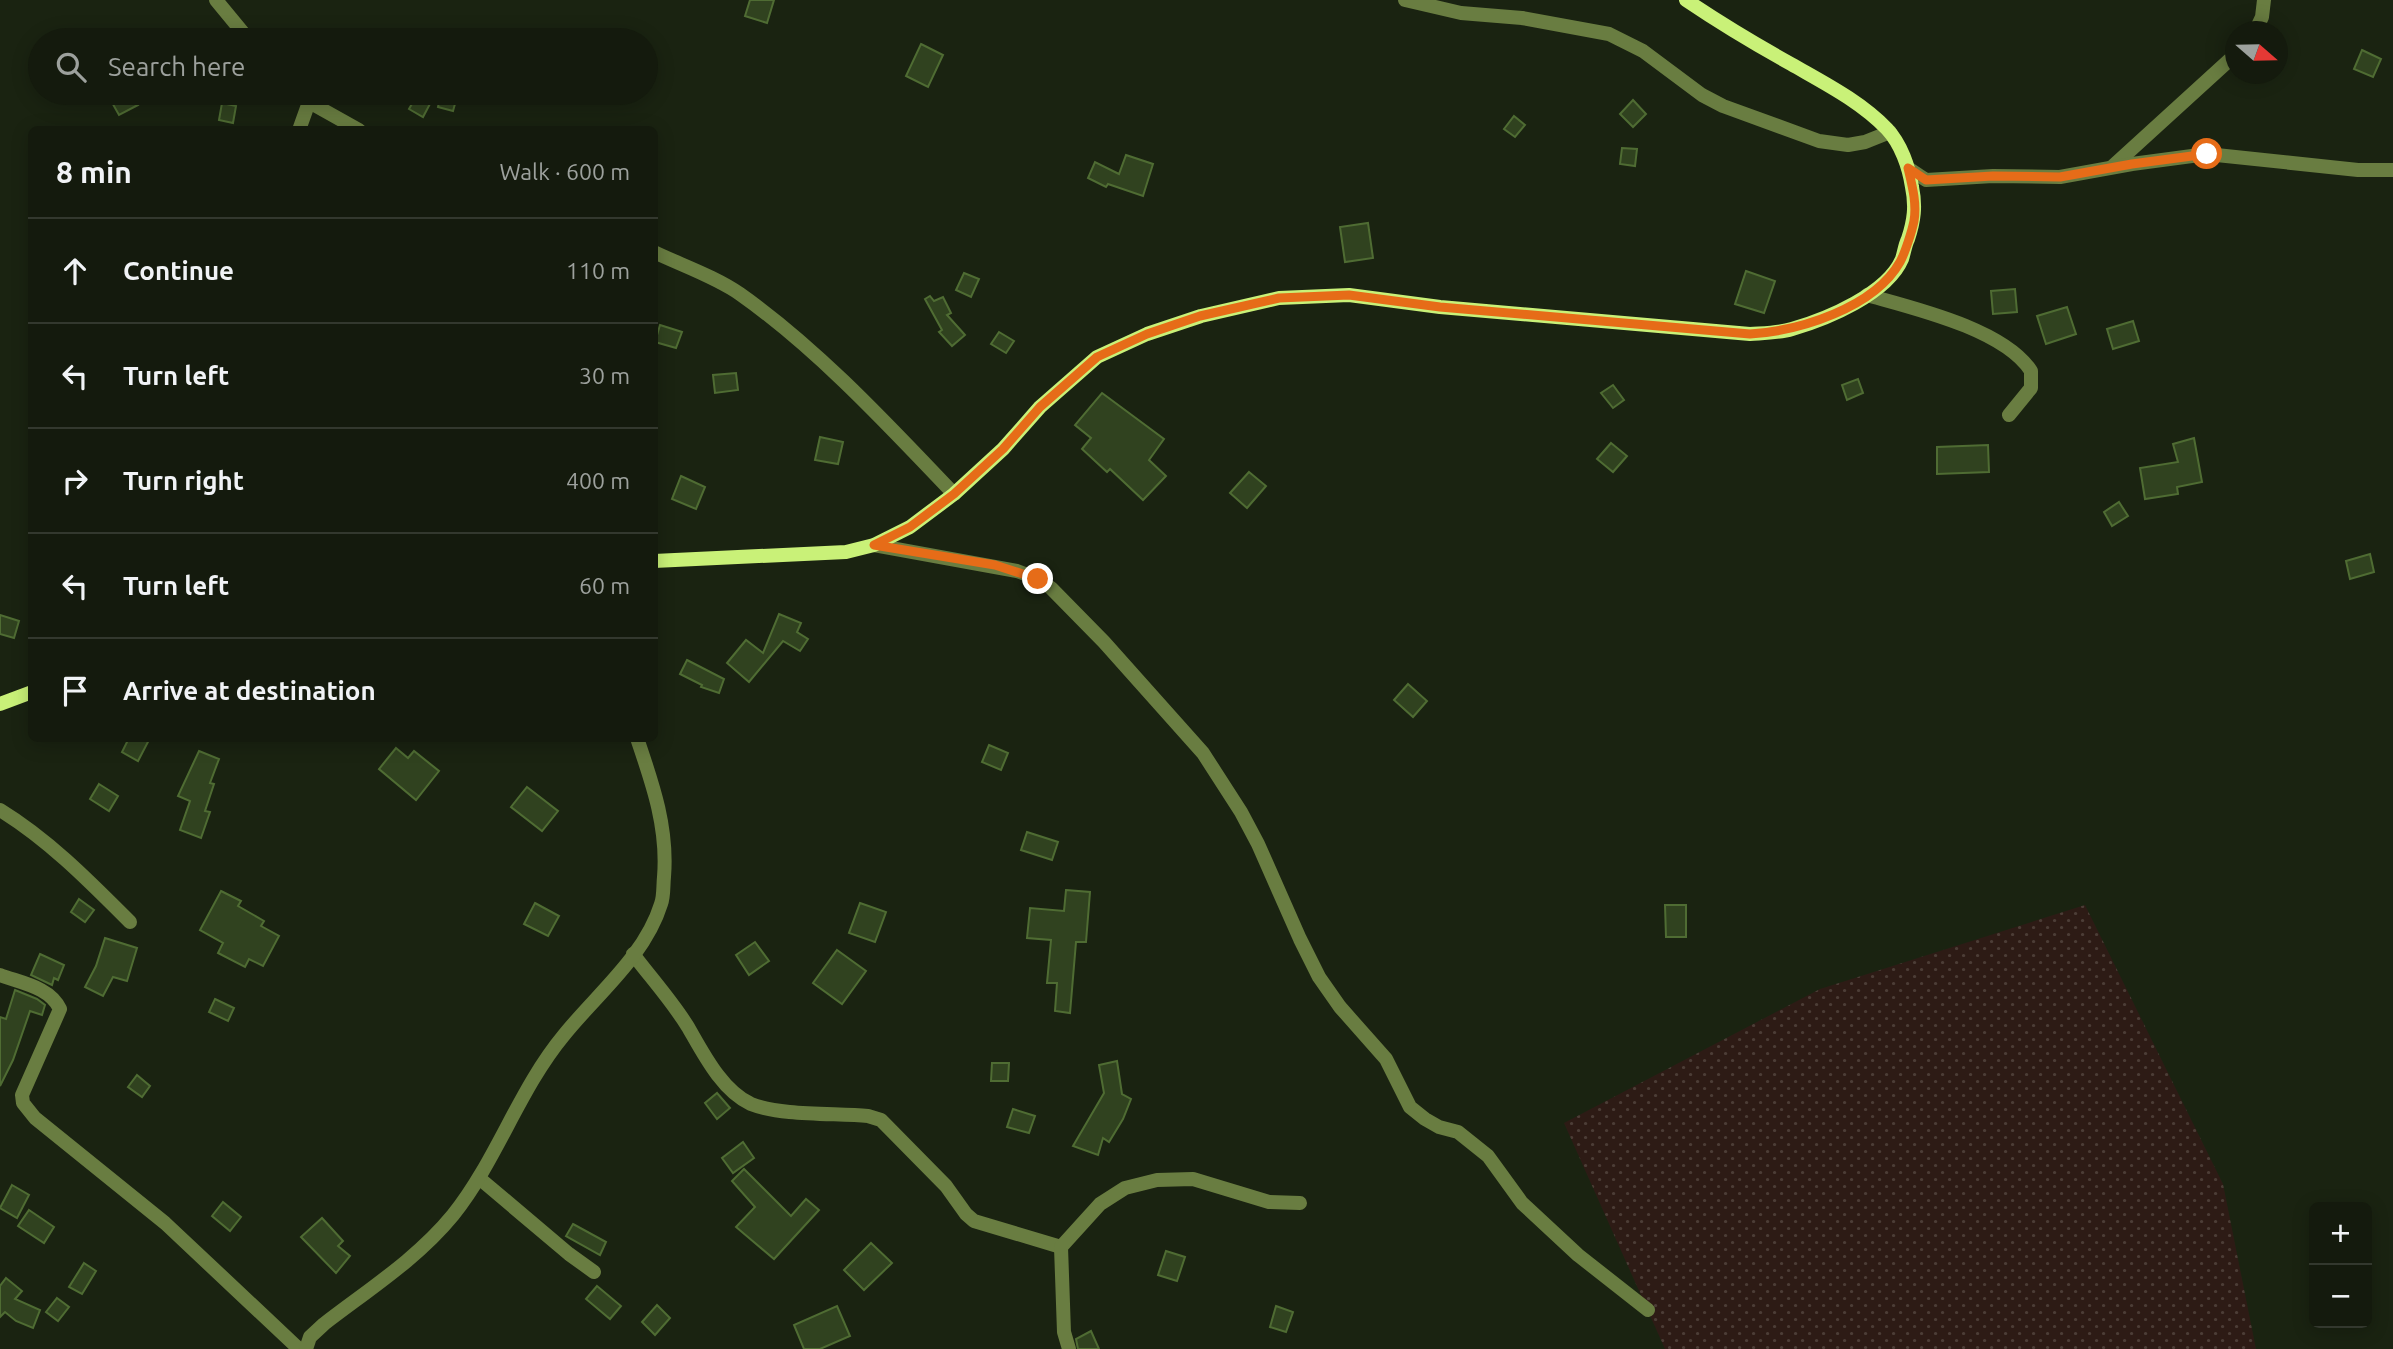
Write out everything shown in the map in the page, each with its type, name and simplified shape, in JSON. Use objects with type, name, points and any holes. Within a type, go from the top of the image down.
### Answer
[{"type":"main road","points":[[658,561],[846,552],[874,545],[910,527],[954,494],[1003,449],[1040,407],[1097,357],[1184,320],[1279,298],[1349,295],[1440,307],[1750,334],[1790,330],[1836,313],[1867,295],[1888,278],[1901,261],[1914,222],[1915,202],[1908,168],[1890,132],[1869,112],[1726,27],[1686,0]]},
{"type":"main road","points":[[0,704],[28,694]]},
{"type":"street","points":[[216,0],[239,28]]},
{"type":"street","points":[[1405,0],[1461,13],[1522,18],[1609,34],[1643,51],[1723,106],[1819,141],[1848,145],[1865,142],[1890,132]]},
{"type":"street","points":[[2260,21],[2264,0]]},
{"type":"street","points":[[2111,168],[2225,63]]},
{"type":"street","points":[[300,126],[304,105]]},
{"type":"street","points":[[318,105],[352,126]]},
{"type":"street","points":[[1908,168],[1926,180],[1993,176],[2060,177],[2207,154],[2358,170],[2393,170]]},
{"type":"street","points":[[658,254],[738,293],[794,336],[954,494]]},
{"type":"street","points":[[1867,295],[1965,327],[2020,356],[2031,370],[2031,388],[2009,415]]},
{"type":"street","points":[[874,545],[1017,570],[1051,588],[1104,642],[1203,753],[1258,844],[1319,977],[1339,1007],[1386,1059],[1410,1107],[1425,1119],[1458,1132],[1488,1156],[1522,1203],[1578,1255],[1648,1310]]},
{"type":"street","points":[[306,1349],[310,1337],[324,1324],[420,1252],[453,1214],[479,1178],[523,1096],[562,1036],[646,938],[662,902],[664,828],[638,742]]},
{"type":"street","points":[[0,810],[21,823],[79,872],[130,922]]},
{"type":"street","points":[[633,954],[688,1028],[711,1066],[737,1095],[751,1104],[776,1110],[868,1116],[881,1120],[940,1179],[974,1221],[1061,1247]]},
{"type":"street","points":[[0,975],[46,992],[55,999],[60,1009],[22,1096],[23,1103],[35,1118],[165,1223],[299,1349]]},
{"type":"street","points":[[479,1178],[594,1272]]},
{"type":"street","points":[[1069,1349],[1064,1332],[1061,1247],[1100,1204],[1125,1188],[1157,1180],[1193,1180],[1269,1202],[1300,1203]]},
{"type":"shaded area","points":[[2085,905],[2223,1184],[2256,1349],[1665,1349],[1564,1123],[1820,989]]},
{"type":"building","points":[[750,0],[774,0],[767,23],[745,16]]},
{"type":"building","points":[[921,44],[943,55],[928,87],[906,76]]},
{"type":"building","points":[[2362,50],[2381,59],[2373,77],[2354,69]]},
{"type":"building","points":[[1633,100],[1646,114],[1633,127],[1620,114]]},
{"type":"building","points":[[113,105],[138,105],[119,115]]},
{"type":"building","points":[[222,105],[236,106],[233,123],[219,120]]},
{"type":"building","points":[[411,105],[429,105],[423,117],[409,109]]},
{"type":"building","points":[[438,105],[455,105],[453,111]]},
{"type":"building","points":[[1514,116],[1525,125],[1515,137],[1504,129]]},
{"type":"building","points":[[1622,148],[1637,149],[1635,166],[1620,164]]},
{"type":"building","points":[[1126,155],[1153,164],[1143,196],[1108,184],[1106,187],[1088,178],[1095,162],[1119,174]]},
{"type":"building","points":[[1368,223],[1373,258],[1345,262],[1340,227]]},
{"type":"building","points":[[1746,271],[1775,281],[1764,313],[1735,304]]},
{"type":"building","points":[[964,273],[979,279],[971,297],[956,290]]},
{"type":"building","points":[[2015,289],[2017,312],[1993,314],[1991,291]]},
{"type":"building","points":[[930,296],[934,301],[943,297],[951,313],[947,315],[965,335],[952,346],[939,332],[942,330],[925,299]]},
{"type":"building","points":[[2067,307],[2076,334],[2046,344],[2037,316]]},
{"type":"building","points":[[2133,321],[2139,341],[2113,349],[2107,329]]},
{"type":"building","points":[[660,325],[682,332],[676,348],[658,343]]},
{"type":"building","points":[[999,332],[1014,341],[1006,353],[991,344]]},
{"type":"building","points":[[736,373],[738,390],[715,393],[713,375]]},
{"type":"building","points":[[1858,379],[1863,393],[1847,400],[1842,385]]},
{"type":"building","points":[[1613,385],[1624,400],[1613,408],[1601,393]]},
{"type":"building","points":[[1102,393],[1164,439],[1149,460],[1166,476],[1143,500],[1110,469],[1107,472],[1082,449],[1091,438],[1075,425]]},
{"type":"building","points":[[820,437],[843,442],[838,464],[815,460]]},
{"type":"building","points":[[2194,438],[2202,482],[2177,487],[2178,494],[2145,499],[2140,468],[2178,462],[2173,444]]},
{"type":"building","points":[[1611,443],[1627,456],[1613,472],[1597,459]]},
{"type":"building","points":[[1988,445],[1989,472],[1937,474],[1937,447]]},
{"type":"building","points":[[1249,472],[1266,486],[1247,508],[1230,493]]},
{"type":"building","points":[[681,476],[705,487],[696,509],[672,499]]},
{"type":"building","points":[[2119,502],[2128,516],[2112,526],[2104,512]]},
{"type":"building","points":[[2370,554],[2374,572],[2350,579],[2346,561]]},
{"type":"building","points":[[779,614],[801,623],[797,632],[808,639],[800,651],[783,641],[749,682],[727,663],[746,640],[763,653]]},
{"type":"building","points":[[0,615],[19,621],[14,638],[0,634]]},
{"type":"building","points":[[687,660],[724,679],[719,693],[701,687],[702,685],[680,674]]},
{"type":"building","points":[[1408,684],[1427,701],[1413,717],[1394,700]]},
{"type":"building","points":[[127,742],[148,742],[138,761],[122,752]]},
{"type":"building","points":[[989,745],[1008,753],[1001,770],[982,762]]},
{"type":"building","points":[[396,748],[408,758],[414,751],[439,771],[416,800],[379,769]]},
{"type":"building","points":[[199,751],[219,759],[210,783],[214,784],[205,811],[210,812],[201,838],[180,830],[190,801],[178,796]]},
{"type":"building","points":[[99,784],[118,796],[109,811],[90,799]]},
{"type":"building","points":[[527,787],[558,811],[542,831],[511,807]]},
{"type":"building","points":[[1027,832],[1058,842],[1052,860],[1021,850]]},
{"type":"building","points":[[1066,890],[1090,892],[1086,942],[1076,942],[1070,1013],[1055,1011],[1057,983],[1047,983],[1051,940],[1027,938],[1030,908],[1064,911]]},
{"type":"building","points":[[221,891],[241,901],[238,906],[264,921],[261,926],[279,936],[263,966],[249,959],[245,967],[218,953],[223,943],[200,930]]},
{"type":"building","points":[[79,899],[94,910],[85,922],[71,912]]},
{"type":"building","points":[[535,903],[559,916],[548,936],[524,924]]},
{"type":"building","points":[[860,903],[886,912],[875,942],[849,933]]},
{"type":"building","points":[[1665,905],[1686,905],[1686,937],[1666,937]]},
{"type":"building","points":[[105,938],[137,948],[127,981],[113,977],[103,996],[85,987],[96,966]]},
{"type":"building","points":[[755,942],[769,961],[749,975],[736,955]]},
{"type":"building","points":[[837,950],[866,971],[842,1004],[813,983]]},
{"type":"building","points":[[40,954],[64,965],[58,980],[54,978],[52,985],[31,975]]},
{"type":"building","points":[[15,990],[45,1005],[42,1015],[30,1011],[13,1060],[0,1086],[0,1017],[6,1019]]},
{"type":"building","points":[[215,999],[234,1008],[228,1021],[209,1012]]},
{"type":"building","points":[[1117,1061],[1122,1094],[1131,1099],[1109,1142],[1103,1138],[1098,1155],[1073,1146],[1104,1093],[1099,1065]]},
{"type":"building","points":[[992,1063],[1009,1063],[1008,1081],[991,1081]]},
{"type":"building","points":[[137,1075],[150,1086],[142,1097],[128,1087]]},
{"type":"building","points":[[717,1093],[730,1108],[717,1119],[705,1103]]},
{"type":"building","points":[[1013,1109],[1035,1116],[1029,1133],[1007,1127]]},
{"type":"building","points":[[743,1142],[754,1158],[733,1173],[722,1158]]},
{"type":"building","points":[[744,1169],[791,1216],[806,1199],[819,1210],[774,1259],[736,1227],[755,1207],[732,1181]]},
{"type":"building","points":[[12,1185],[29,1195],[17,1218],[0,1208]]},
{"type":"building","points":[[223,1202],[241,1217],[230,1231],[212,1216]]},
{"type":"building","points":[[29,1210],[54,1227],[44,1243],[18,1226]]},
{"type":"building","points":[[322,1218],[343,1241],[338,1246],[350,1256],[336,1273],[301,1237]]},
{"type":"building","points":[[573,1224],[606,1242],[600,1255],[566,1236]]},
{"type":"building","points":[[871,1243],[892,1263],[864,1290],[844,1270]]},
{"type":"building","points":[[1166,1251],[1185,1257],[1177,1281],[1158,1275]]},
{"type":"building","points":[[84,1263],[96,1271],[82,1294],[69,1287]]},
{"type":"building","points":[[6,1278],[22,1291],[15,1299],[40,1310],[33,1328],[16,1321],[5,1312],[0,1317],[0,1286]]},
{"type":"building","points":[[597,1286],[621,1306],[610,1319],[586,1299]]},
{"type":"building","points":[[57,1298],[69,1307],[58,1321],[46,1312]]},
{"type":"building","points":[[657,1305],[670,1318],[655,1335],[642,1322]]},
{"type":"building","points":[[837,1306],[850,1336],[820,1349],[804,1349],[794,1325]]},
{"type":"building","points":[[1276,1306],[1293,1312],[1286,1332],[1270,1327]]},
{"type":"building","points":[[1091,1331],[1099,1349],[1078,1349],[1076,1339]]},
{"type":"route","points":[[1038,579],[995,565],[874,545],[910,527],[954,494],[1003,449],[1040,407],[1097,357],[1184,320],[1279,298],[1349,295],[1440,307],[1750,334],[1790,330],[1836,313],[1867,295],[1888,278],[1901,261],[1914,222],[1915,202],[1908,168],[1926,180],[1993,176],[2060,177],[2207,154]]}]
